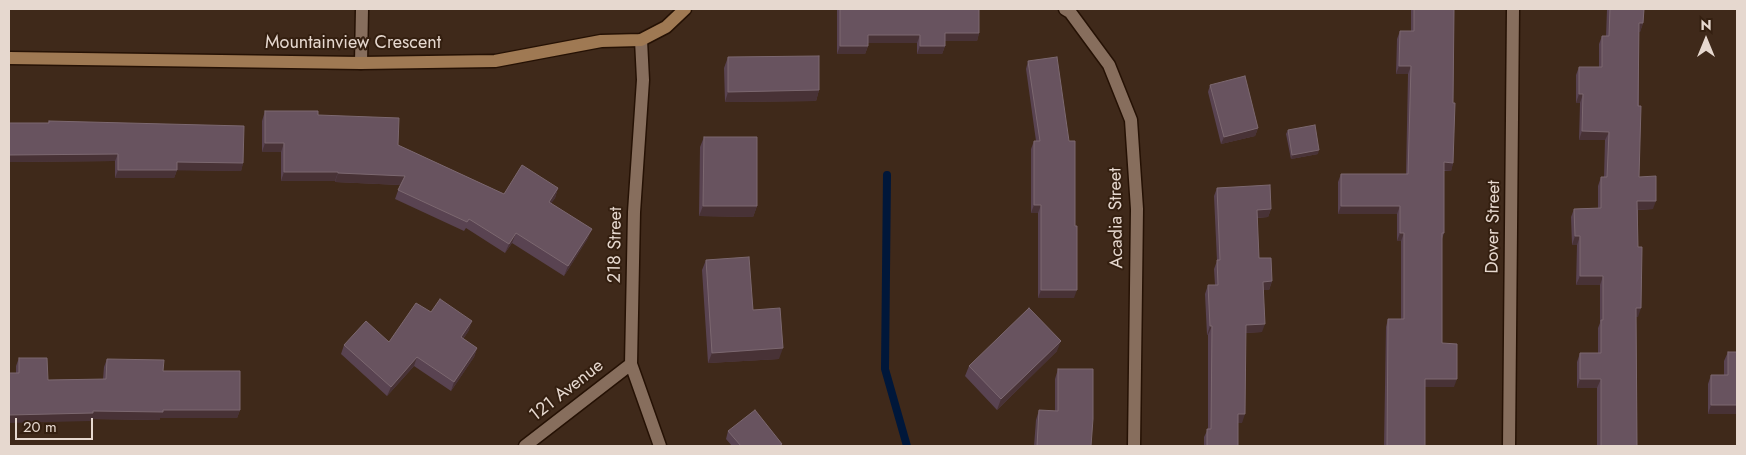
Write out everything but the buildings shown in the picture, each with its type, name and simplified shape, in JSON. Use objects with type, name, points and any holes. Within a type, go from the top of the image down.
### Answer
[{"type":"street","points":[[361,62],[362,9]]},
{"type":"street","name":"Mountainview Crescent","points":[[9,58],[361,62],[496,61],[601,41],[642,40],[666,27],[684,9]]},
{"type":"street","name":"Acadia Street","points":[[1065,9],[1070,12],[1108,65],[1131,120],[1137,209],[1134,446]]},
{"type":"street","name":"Dover Street","points":[[1509,446],[1513,9]]},
{"type":"street","name":"218 Street","points":[[642,40],[643,80],[634,212],[631,364],[660,446]]},
{"type":"street","name":"121 Avenue","points":[[525,446],[631,364]]},
{"type":"waterway","points":[[887,175],[885,369],[907,446]]}]
